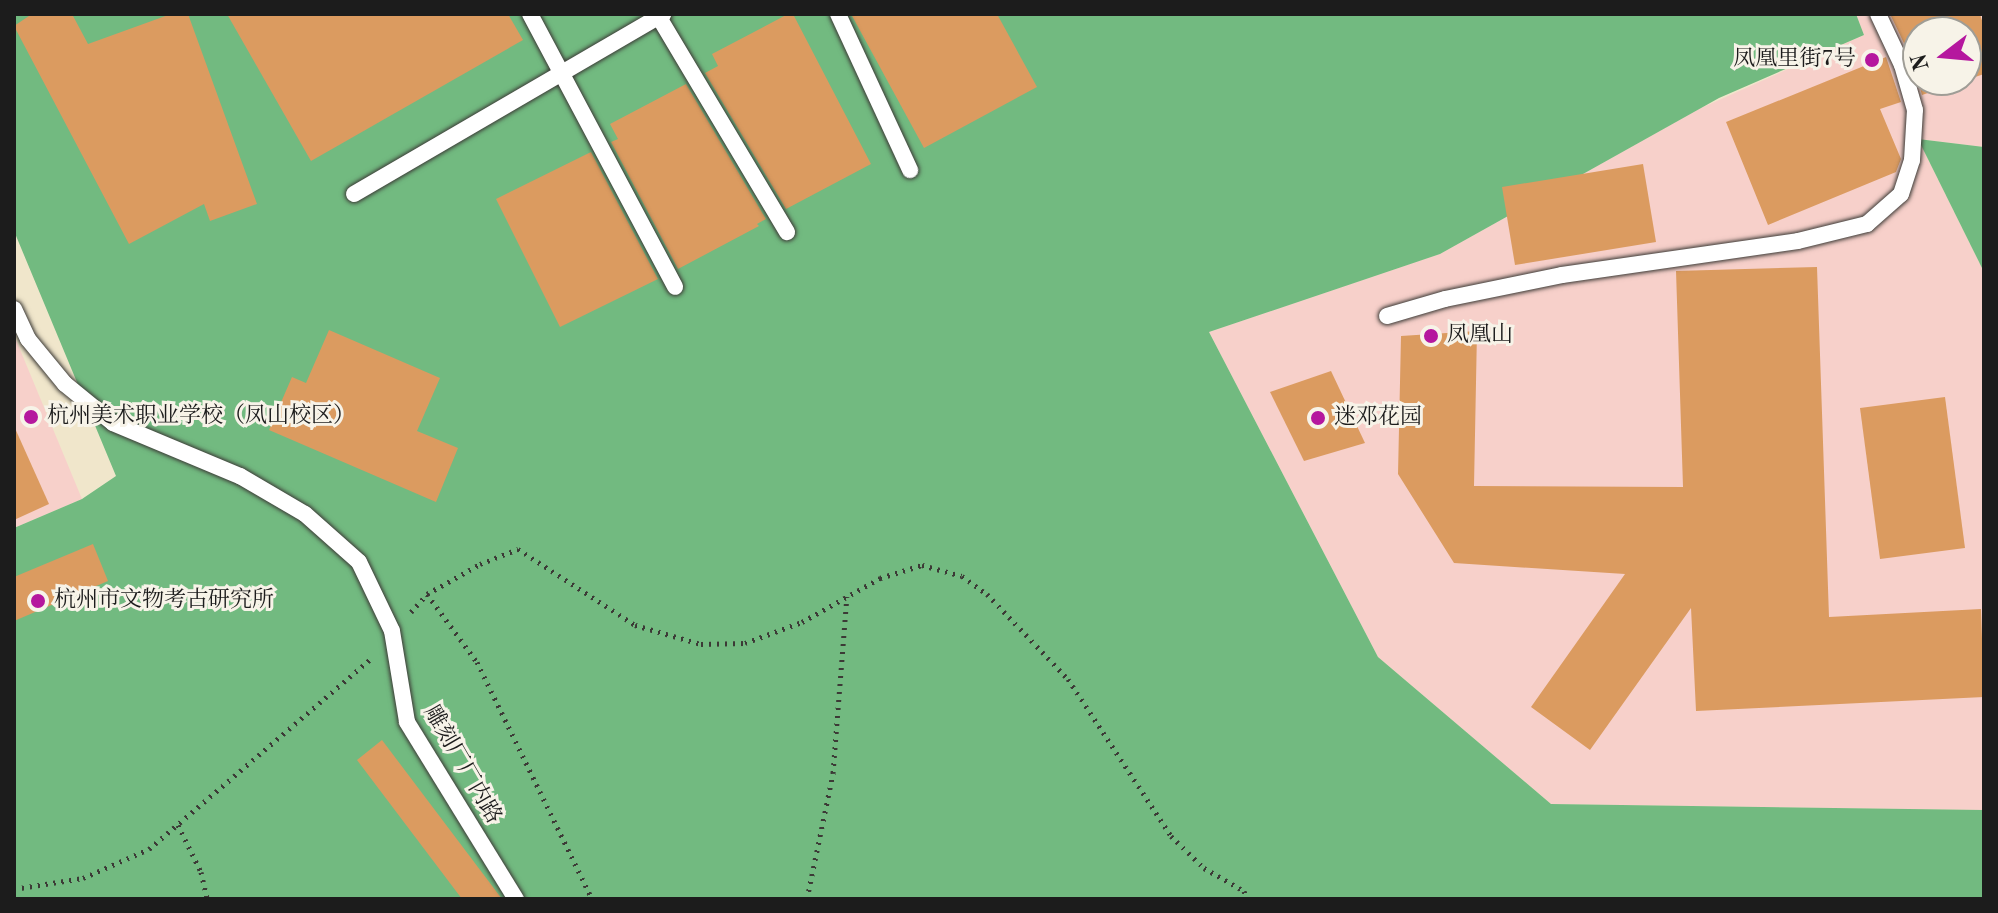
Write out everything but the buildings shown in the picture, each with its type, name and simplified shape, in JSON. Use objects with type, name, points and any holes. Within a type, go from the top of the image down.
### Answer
[{"type":"lane","points":[[530,14],[675,287]]},
{"type":"lane","points":[[838,14],[910,170]]},
{"type":"lane","points":[[1387,316],[1445,299],[1562,275],[1798,241],[1867,224],[1901,194],[1912,160],[1915,110],[1902,65],[1878,14]]},
{"type":"lane","points":[[354,194],[564,74],[659,15],[787,232]]},
{"type":"lane","name":"雕刻厂厂内路","points":[[14,309],[28,339],[65,384],[113,423],[240,476],[305,514],[359,562],[392,631],[407,722],[516,899]]},
{"type":"path","points":[[14,889],[83,878],[149,849],[367,665],[392,631],[427,594],[480,564],[518,549],[635,625],[701,644],[745,643],[802,622],[880,578],[922,565],[962,576],[987,594],[1020,633],[1068,679],[1171,836],[1204,868],[1244,891],[1247,899]]},
{"type":"path","points":[[427,594],[477,662],[592,899]]},
{"type":"path","points":[[807,899],[833,773],[847,597]]},
{"type":"path","points":[[178,825],[201,872],[207,899]]},
{"type":"shaded area","points":[[1856,14],[1984,14],[1984,147],[1918,139],[1984,272],[1984,810],[1551,804],[1378,657],[1209,332],[1440,254],[1699,109],[1864,35]]},
{"type":"shaded area","name":"杭州美术职业学校（凤山校区）","points":[[14,335],[82,499],[14,528]]},
{"type":"green space","points":[[14,14],[1856,14],[1864,35],[1719,98],[1440,254],[1209,332],[1378,657],[1551,804],[1984,810],[1984,899],[14,899],[14,528],[82,499],[116,476],[14,231]]},
{"type":"green space","points":[[1918,139],[1984,147],[1984,272]]},
{"type":"place","name":"凤凰里街7号","points":[[1872,60]]},
{"type":"place","name":"凤凰山","points":[[1431,336]]},
{"type":"place","name":"杭州美术职业学校（凤山校区）","points":[[31,417]]},
{"type":"place","name":"迷邓花园","points":[[1318,418]]},
{"type":"place","name":"杭州市文物考古研究所","points":[[38,601]]}]
